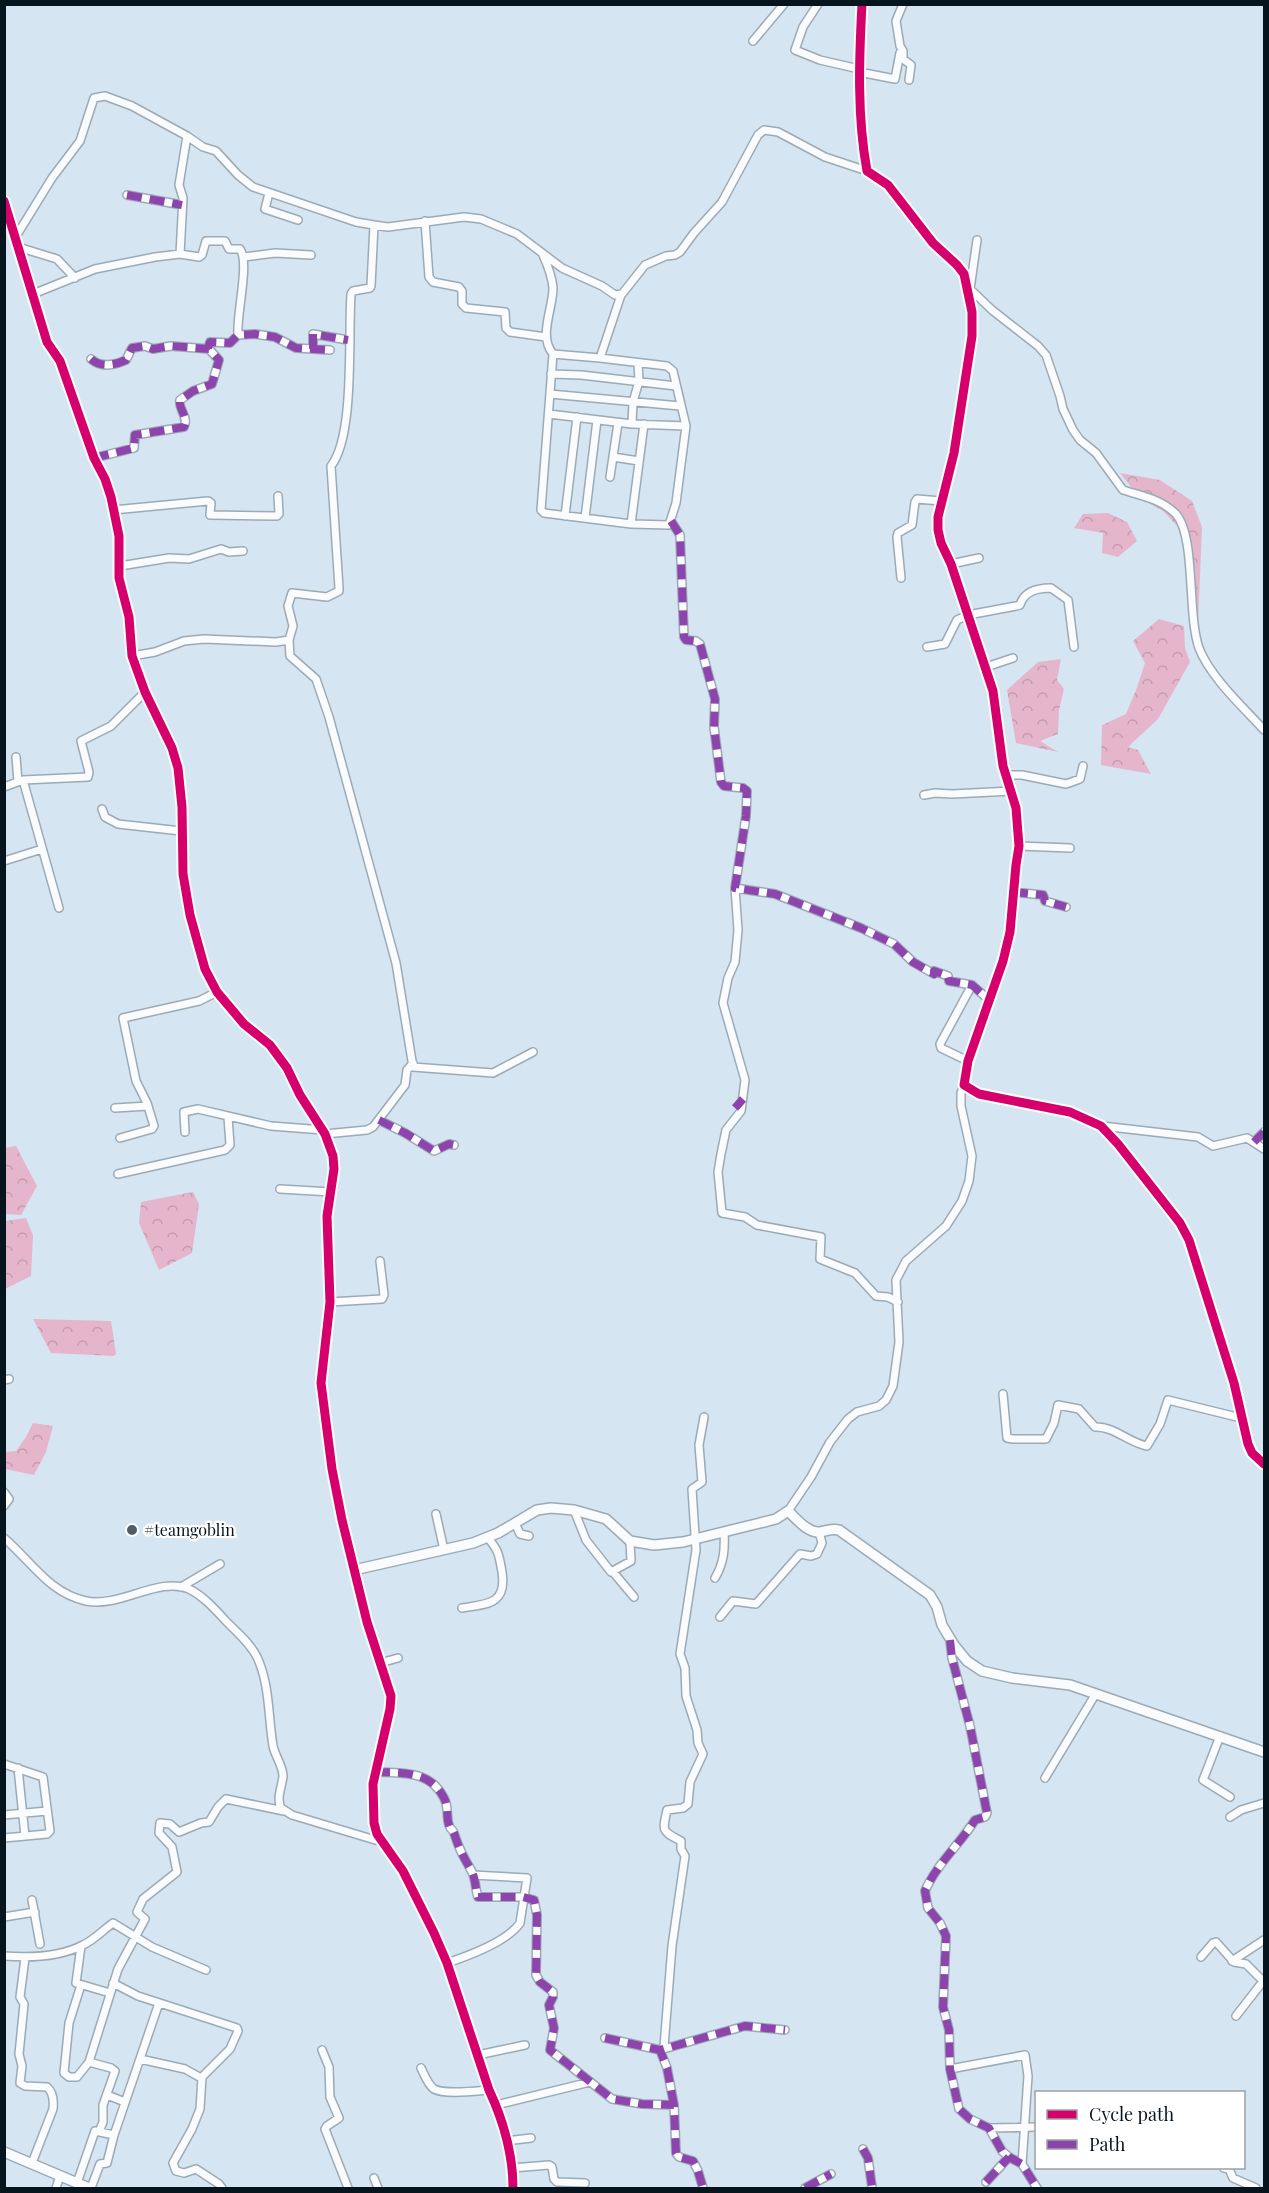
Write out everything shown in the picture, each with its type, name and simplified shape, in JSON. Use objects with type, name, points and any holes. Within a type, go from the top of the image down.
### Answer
[{"type":"street","points":[[753,41],[784,4]]},
{"type":"street","points":[[818,4],[802,27],[795,50],[820,60],[895,79],[901,48]]},
{"type":"street","points":[[862,4],[859,70],[862,140],[867,171]]},
{"type":"street","points":[[903,4],[896,19],[903,59],[911,63],[909,80]]},
{"type":"street","points":[[16,242],[52,178],[80,141],[94,98],[105,96],[132,106],[203,147],[216,151],[238,175],[254,187],[269,193],[356,222],[388,227],[425,220],[464,217],[482,219],[517,234],[569,272],[602,286],[615,295],[621,295]]},
{"type":"street","points":[[354,1570],[488,1538],[537,1510],[561,1508],[574,1510],[609,1521],[630,1541],[654,1545],[695,1540],[776,1519],[788,1511],[811,1477],[830,1442],[849,1419],[857,1412],[875,1408],[886,1400],[893,1386],[899,1342],[896,1290],[900,1272],[917,1251],[946,1226],[962,1201],[969,1180],[972,1156],[961,1106],[961,1092],[968,1061],[1003,961],[1010,932],[1019,827],[1012,791],[1005,775],[993,691],[938,530],[941,501],[950,475],[972,336],[972,312],[964,274],[933,243],[888,185],[867,171],[825,157],[778,132],[764,130],[758,135],[722,202],[680,252],[645,265],[621,295],[600,358]]},
{"type":"street","points":[[180,254],[182,205],[179,185],[187,136]]},
{"type":"street","points":[[269,193],[265,210],[298,220]]},
{"type":"street","points":[[127,195],[182,205]]},
{"type":"street","points":[[5,202],[48,342],[60,362],[94,458],[105,479],[118,536],[119,578],[129,617],[132,656],[145,692],[176,758],[181,790],[183,874],[188,907],[205,969],[217,992],[244,1024],[270,1046],[287,1068],[300,1095],[324,1132],[334,1162],[327,1231],[330,1302],[321,1383],[332,1469],[354,1570],[367,1622],[388,1684],[391,1703],[375,1772],[372,1812],[377,1834],[402,1871],[447,1963],[496,2105],[512,2168],[513,2188]]},
{"type":"street","points":[[425,220],[429,277],[433,282],[459,287],[462,291],[462,304],[466,308],[505,312],[506,328],[510,332],[546,337]]},
{"type":"street","points":[[374,225],[371,286],[353,291],[351,294],[348,393],[344,433],[340,452],[331,466],[339,591],[327,597],[292,593],[288,606],[293,626],[289,640],[290,656],[316,679],[329,717],[396,963],[413,1067],[493,1073],[533,1052]]},
{"type":"street","points":[[968,287],[977,240]]},
{"type":"street","points":[[33,294],[95,269],[151,257],[180,254],[199,256],[203,254],[206,241],[224,241],[230,249],[242,250],[244,257],[238,335],[230,343],[208,343],[209,349],[219,360],[219,364],[212,384],[195,390],[180,400],[186,420],[184,427],[135,435],[134,448],[94,458]]},
{"type":"street","points":[[16,242],[57,259],[75,278]]},
{"type":"street","points":[[244,257],[275,253],[311,255]]},
{"type":"street","points":[[542,253],[549,270],[553,291],[546,337],[553,354],[541,507],[544,513],[565,516],[631,524],[669,525],[676,504],[686,426],[670,367],[553,354]]},
{"type":"street","points":[[968,287],[1046,355],[1063,409],[1073,430],[1080,440],[1096,453],[1123,490],[1160,502],[1177,516],[1185,532],[1191,603],[1200,651],[1217,677],[1264,730]]},
{"type":"street","points":[[238,335],[255,334],[276,337],[291,346],[330,350]]},
{"type":"street","points":[[313,349],[313,334],[348,340]]},
{"type":"street","points":[[91,359],[97,364],[105,365],[121,362],[126,360],[132,348],[143,346],[153,349],[171,346],[209,349]]},
{"type":"street","points":[[632,424],[633,402],[639,381],[638,363]]},
{"type":"street","points":[[551,374],[676,386]]},
{"type":"street","points":[[550,394],[680,406]]},
{"type":"street","points":[[549,414],[618,423],[686,426]]},
{"type":"street","points":[[565,516],[577,417]]},
{"type":"street","points":[[585,518],[597,420]]},
{"type":"street","points":[[610,477],[618,423]]},
{"type":"street","points":[[631,524],[644,424]]},
{"type":"street","points":[[613,457],[639,460]]},
{"type":"street","points":[[113,510],[208,501],[211,503],[210,515],[277,516],[279,514],[278,496]]},
{"type":"street","points":[[901,578],[897,549],[898,533],[912,525],[917,499],[941,501]]},
{"type":"street","points":[[671,521],[680,535],[685,639],[700,644],[715,699],[714,727],[721,782],[726,787],[743,788],[747,791],[746,816],[735,888],[738,930],[735,962],[728,978],[723,1003],[746,1080],[738,1117],[726,1130],[721,1154],[718,1172],[722,1213],[745,1217],[757,1226],[820,1237],[820,1259],[855,1273],[876,1296],[888,1297],[898,1302]]},
{"type":"street","points":[[120,566],[170,558],[189,559],[221,549],[229,552],[243,551]]},
{"type":"street","points":[[951,564],[979,558]]},
{"type":"street","points":[[927,647],[943,646],[957,620],[968,615],[1020,605],[1027,593],[1051,588],[1068,600],[1074,647]]},
{"type":"street","points":[[132,656],[155,652],[184,641],[204,639],[276,642],[289,640]]},
{"type":"street","points":[[986,667],[1013,658]]},
{"type":"street","points":[[4,787],[21,780],[88,777],[89,772],[81,741],[111,726],[145,692]]},
{"type":"street","points":[[16,757],[59,908]]},
{"type":"street","points":[[1005,775],[1022,775],[1069,785],[1080,779],[1083,766]]},
{"type":"street","points":[[924,795],[939,792],[952,794],[1012,791]]},
{"type":"street","points":[[102,809],[105,817],[118,824],[181,831]]},
{"type":"street","points":[[1019,846],[1070,849]]},
{"type":"street","points":[[4,861],[42,849]]},
{"type":"street","points":[[735,888],[775,894],[818,909],[894,944],[913,962],[934,975],[934,971],[948,976],[949,981],[972,985],[989,1000]]},
{"type":"street","points":[[1013,892],[1044,895],[1045,901],[1066,907]]},
{"type":"street","points":[[968,1061],[941,1048],[940,1044],[972,985]]},
{"type":"street","points":[[120,1138],[154,1128],[148,1106],[136,1081],[123,1018],[199,1001],[217,992]]},
{"type":"street","points":[[185,1132],[184,1112],[198,1109],[271,1126],[324,1132],[367,1130],[379,1120],[405,1085],[408,1069],[412,1063]]},
{"type":"street","points":[[964,1085],[979,1094],[1070,1112],[1101,1126],[1197,1136],[1215,1147],[1248,1138],[1264,1149]]},
{"type":"street","points":[[735,1108],[743,1099]]},
{"type":"street","points":[[115,1108],[148,1106]]},
{"type":"street","points":[[118,1174],[225,1150],[231,1145],[228,1117]]},
{"type":"street","points":[[379,1120],[434,1151],[449,1144],[454,1145]]},
{"type":"street","points":[[1101,1126],[1118,1144],[1180,1223],[1189,1240],[1234,1383],[1250,1448],[1264,1464]]},
{"type":"street","points":[[1254,1142],[1264,1132]]},
{"type":"street","points":[[280,1189],[331,1192]]},
{"type":"street","points":[[330,1302],[382,1299],[384,1295],[380,1260]]},
{"type":"street","points":[[1003,1394],[1008,1438],[1011,1439],[1046,1439],[1054,1423],[1058,1405],[1079,1409],[1095,1427],[1103,1427],[1147,1446],[1160,1424],[1168,1400],[1241,1418]]},
{"type":"street","points":[[703,2188],[699,2171],[693,2161],[679,2157],[676,2153],[674,2105],[662,2049],[672,1946],[685,1856],[681,1849],[681,1841],[666,1834],[663,1828],[667,1810],[682,1808],[688,1804],[690,1782],[703,1754],[686,1696],[685,1668],[680,1656],[696,1550],[692,1490],[702,1482],[699,1445],[704,1417]]},
{"type":"street","points":[[4,1492],[9,1499],[4,1506]]},
{"type":"street","points":[[574,1510],[586,1540],[634,1597]]},
{"type":"street","points":[[788,1511],[806,1527],[819,1532],[832,1528],[839,1530],[921,1587],[933,1600],[939,1619],[951,1640],[967,1661],[982,1671],[1050,1684],[1067,1684],[1264,1752]]},
{"type":"street","points":[[436,1514],[444,1550]]},
{"type":"street","points":[[515,1523],[520,1534],[529,1536]]},
{"type":"street","points":[[715,1578],[723,1556],[724,1532]]},
{"type":"street","points":[[720,1617],[733,1601],[756,1604],[799,1555],[814,1556],[822,1544],[819,1532]]},
{"type":"street","points":[[4,1538],[21,1552],[53,1587],[87,1601],[107,1603],[153,1590],[181,1587],[220,1564]]},
{"type":"street","points":[[462,1608],[491,1602],[502,1591],[504,1585],[499,1553],[488,1538]]},
{"type":"street","points":[[613,1572],[631,1561],[630,1541]]},
{"type":"street","points":[[181,1587],[198,1595],[215,1609],[246,1641],[256,1655],[267,1687],[274,1748],[282,1773],[279,1802],[284,1811]]},
{"type":"street","points":[[951,1640],[949,1644],[970,1726],[987,1813],[975,1820],[925,1891],[927,1904],[946,1936],[944,2007],[950,2069],[959,2109],[970,2119],[989,2128],[1035,2127]]},
{"type":"street","points":[[381,1663],[398,1658]]},
{"type":"street","points":[[1045,1778],[1095,1695]]},
{"type":"street","points":[[1220,1736],[1203,1780],[1230,1797]]},
{"type":"street","points":[[4,1764],[42,1777],[49,1833],[4,1838]]},
{"type":"street","points":[[18,1768],[26,1836]]},
{"type":"street","points":[[375,1772],[418,1774],[438,1790],[445,1799],[449,1826],[454,1832],[455,1840],[473,1875],[479,1898],[523,1897],[534,1900],[537,1915],[536,1975],[540,1982],[553,1992],[549,2006],[554,2028],[550,2050],[602,2093],[618,2101],[674,2105]]},
{"type":"street","points":[[81,1985],[69,2023],[64,2073],[76,2077],[89,2062],[118,1969],[144,1920],[137,1912],[143,1899],[177,1872],[172,1848],[161,1838],[159,1826],[169,1824],[179,1832],[209,1822],[226,1799],[284,1811],[382,1842]]},
{"type":"street","points":[[1230,1817],[1242,1810],[1264,1803]]},
{"type":"street","points":[[4,1815],[48,1811]]},
{"type":"street","points":[[447,1963],[480,1950],[517,1926],[525,1877],[473,1875]]},
{"type":"street","points":[[32,1900],[40,1944]]},
{"type":"street","points":[[4,1917],[35,1912]]},
{"type":"street","points":[[4,1956],[25,1958],[54,1954],[81,1946],[113,1923],[152,1947],[206,1970]]},
{"type":"street","points":[[1232,1961],[1264,1940]]},
{"type":"street","points":[[1201,1957],[1214,1942],[1232,1961],[1246,1964],[1264,1981],[1236,2016]]},
{"type":"street","points":[[81,1946],[76,1982],[110,1992]]},
{"type":"street","points":[[25,1958],[20,1997],[24,2004],[19,2054],[22,2066],[20,2083],[25,2086],[47,2087],[54,2102],[32,2163]]},
{"type":"street","points":[[113,1983],[134,1994],[237,2028],[238,2031],[230,2049],[201,2078],[201,2106],[192,2128],[174,2159],[173,2167],[184,2174],[196,2169],[222,2188]]},
{"type":"street","points":[[4,2152],[90,2188],[100,2164],[107,2163],[114,2135],[159,2003]]},
{"type":"street","points":[[605,2038],[662,2049],[745,2026],[785,2030]]},
{"type":"street","points":[[478,2055],[525,2045]]},
{"type":"street","points":[[322,2050],[329,2067],[330,2097],[339,2118],[325,2129],[348,2188]]},
{"type":"street","points":[[950,2069],[1025,2055],[1028,2076],[1022,2164]]},
{"type":"street","points":[[140,2058],[185,2068],[201,2078]]},
{"type":"street","points":[[89,2062],[114,2069],[115,2074],[103,2105],[103,2122],[99,2132]]},
{"type":"street","points":[[421,2068],[431,2087],[440,2091],[489,2090]]},
{"type":"street","points":[[496,2105],[590,2082]]},
{"type":"street","points":[[107,2095],[126,2102]]},
{"type":"street","points":[[989,2128],[1002,2151],[1022,2164],[1038,2188]]},
{"type":"street","points":[[77,2183],[94,2133],[114,2135]]},
{"type":"street","points":[[506,2141],[531,2138]]},
{"type":"street","points":[[863,2149],[868,2158],[873,2188]]},
{"type":"street","points":[[986,2182],[1009,2157]]},
{"type":"street","points":[[512,2168],[551,2166],[557,2182],[585,2183]]},
{"type":"street","points":[[1229,2169],[1233,2178],[1253,2188]]},
{"type":"street","points":[[805,2188],[831,2174]]},
{"type":"street","points":[[56,2188],[60,2176]]},
{"type":"street","points":[[374,2178],[378,2188]]},
{"type":"green space","points":[[1120,473],[1160,480],[1192,501],[1202,527],[1198,625],[1182,531],[1163,511],[1140,498]]},
{"type":"green space","points":[[1108,513],[1127,522],[1137,541],[1118,557],[1102,553],[1103,533],[1074,528],[1083,514]]},
{"type":"green space","points":[[1159,619],[1184,626],[1185,648],[1190,662],[1158,719],[1128,747],[1138,750],[1151,774],[1101,765],[1102,725],[1126,714],[1145,663],[1133,641]]},
{"type":"green space","points":[[1061,659],[1057,680],[1064,689],[1059,710],[1058,734],[1040,741],[1058,752],[1016,743],[1007,690],[1038,662]]},
{"type":"green space","points":[[16,1146],[37,1186],[21,1215],[5,1214],[5,1148]]},
{"type":"green space","points":[[193,1192],[199,1204],[192,1253],[159,1270],[139,1223],[141,1202]]},
{"type":"green space","points":[[26,1218],[33,1235],[31,1276],[5,1289],[5,1221]]},
{"type":"green space","points":[[33,1319],[111,1321],[116,1354],[114,1356],[51,1353]]},
{"type":"green space","points":[[33,1423],[53,1426],[46,1452],[34,1475],[5,1469],[5,1452],[16,1451]]},
{"type":"marked path","points":[[127,195],[182,205]]},
{"type":"marked path","points":[[94,458],[134,448],[135,435],[184,427],[185,420],[180,400],[193,391],[212,384],[219,360],[208,348],[210,342],[230,343],[238,335],[255,334],[275,337],[296,348],[330,350]]},
{"type":"marked path","points":[[313,349],[313,334],[348,340]]},
{"type":"marked path","points":[[91,359],[104,365],[117,363],[126,360],[132,348],[145,346],[153,349],[171,346],[209,349]]},
{"type":"marked path","points":[[671,521],[680,535],[684,637],[686,640],[700,644],[715,699],[714,727],[721,782],[724,786],[743,788],[747,791],[746,816],[735,888],[775,894],[861,928],[894,944],[913,962],[934,974],[934,971],[948,976],[949,981],[972,985],[989,1000]]},
{"type":"marked path","points":[[1013,892],[1043,895],[1045,901],[1066,907]]},
{"type":"marked path","points":[[735,1108],[743,1099]]},
{"type":"marked path","points":[[379,1120],[434,1151],[449,1144],[454,1145]]},
{"type":"marked path","points":[[1254,1142],[1264,1132]]},
{"type":"marked path","points":[[950,1640],[952,1658],[970,1726],[987,1813],[985,1817],[975,1820],[935,1872],[925,1891],[928,1908],[940,1923],[946,1936],[943,2007],[949,2030],[950,2069],[959,2109],[970,2119],[989,2128],[1002,2151],[1022,2164],[1037,2188]]},
{"type":"marked path","points":[[375,1772],[414,1775],[431,1782],[438,1789],[446,1801],[450,1827],[473,1873],[478,1897],[523,1897],[534,1900],[537,1915],[536,1975],[540,1982],[553,1992],[549,2005],[554,2028],[550,2050],[612,2099],[642,2104],[674,2105],[676,2153],[679,2157],[693,2161],[703,2188]]},
{"type":"marked path","points":[[674,2105],[667,2068],[660,2050],[745,2026],[785,2030]]},
{"type":"marked path","points":[[605,2038],[660,2050]]},
{"type":"marked path","points":[[863,2149],[868,2158],[872,2187]]},
{"type":"marked path","points":[[986,2182],[1009,2157]]},
{"type":"marked path","points":[[805,2188],[831,2174]]},
{"type":"cycle path","points":[[862,4],[860,109],[867,171],[888,185],[933,243],[964,274],[972,312],[972,336],[954,453],[938,517],[938,530],[993,691],[1003,766],[1016,808],[1019,846],[1010,932],[1003,961],[968,1061],[964,1085],[979,1094],[1070,1112],[1101,1126],[1118,1144],[1180,1223],[1189,1240],[1234,1383],[1248,1444],[1252,1453],[1264,1464]]},
{"type":"cycle path","points":[[4,201],[47,342],[60,361],[94,458],[111,497],[119,536],[119,578],[129,617],[132,656],[145,692],[172,748],[178,768],[182,807],[183,874],[190,915],[205,969],[217,992],[244,1024],[270,1045],[287,1068],[300,1095],[325,1134],[333,1156],[334,1169],[327,1216],[330,1302],[321,1383],[332,1469],[342,1520],[367,1622],[391,1696],[373,1784],[374,1823],[377,1834],[403,1871],[447,1963],[503,2125],[509,2150],[513,2188]]},
{"type":"place","name":"#teamgoblin","points":[[132,1530]]}]
